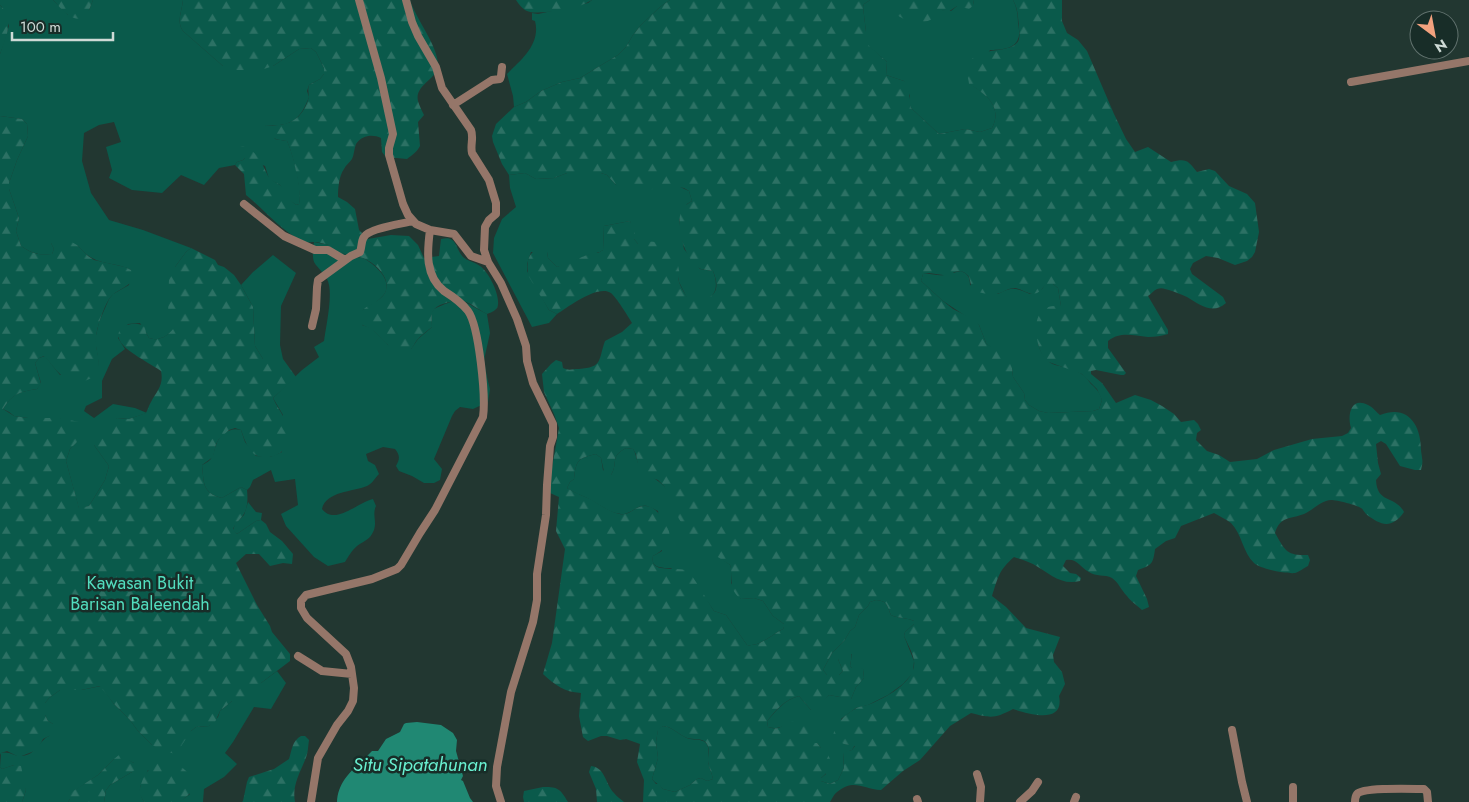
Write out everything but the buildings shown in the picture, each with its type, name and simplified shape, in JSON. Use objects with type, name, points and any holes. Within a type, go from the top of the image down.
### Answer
[{"type":"street","points":[[359,0],[381,78],[392,134],[389,148],[390,160],[399,194],[408,215],[413,221],[430,230],[454,234],[471,256],[488,262]]},
{"type":"street","points":[[406,0],[414,28],[436,67],[442,88],[471,130],[472,153],[491,182],[496,203],[496,214],[485,227],[484,250],[488,262],[501,284],[517,319],[526,346],[527,361],[533,384],[553,424],[546,515],[537,574],[536,607],[511,692],[496,767],[496,786],[501,802]]},
{"type":"street","points":[[1351,82],[1469,62]]},
{"type":"street","points":[[453,105],[492,80],[500,79],[502,67]]},
{"type":"street","points":[[244,204],[284,236],[315,250],[328,250],[344,260]]},
{"type":"street","points":[[312,326],[316,309],[317,282],[344,260],[360,252],[363,238],[366,234],[413,221]]},
{"type":"street","points":[[311,802],[318,758],[337,725],[348,711],[353,701],[354,688],[351,667],[346,654],[307,618],[301,608],[300,601],[306,595],[372,580],[397,569],[401,565],[435,510],[482,417],[484,401],[475,328],[466,308],[439,287],[432,278],[428,254],[430,230]]},
{"type":"street","points":[[298,656],[322,671],[352,674]]},
{"type":"street","points":[[1232,730],[1247,802]]},
{"type":"street","points":[[977,774],[981,787],[980,802]]},
{"type":"street","points":[[1020,802],[1032,792],[1038,782]]},
{"type":"street","points":[[1242,782],[1242,802]]},
{"type":"street","points":[[1293,788],[1293,802]]},
{"type":"street","points":[[1355,802],[1358,793],[1370,790],[1424,789],[1428,792],[1428,802]]},
{"type":"green space","points":[[0,0],[53,0],[68,15],[89,10],[93,0],[183,0],[180,24],[183,31],[223,66],[273,66],[299,49],[311,48],[316,52],[324,68],[324,74],[320,79],[309,85],[307,91],[309,97],[298,117],[281,125],[265,125],[275,139],[287,141],[297,172],[300,190],[299,204],[296,205],[288,199],[280,185],[269,179],[265,166],[245,158],[235,165],[219,168],[204,185],[181,175],[162,193],[132,190],[109,178],[112,170],[106,147],[121,142],[114,122],[99,125],[84,133],[82,161],[91,193],[109,220],[143,230],[191,248],[175,267],[176,326],[164,337],[153,339],[149,338],[140,323],[128,324],[118,338],[125,349],[112,359],[102,381],[102,398],[86,406],[84,411],[94,418],[113,404],[135,408],[147,413],[129,419],[117,418],[94,445],[109,466],[105,480],[89,506],[79,509],[66,461],[70,449],[82,436],[60,418],[14,416],[3,409],[13,396],[37,389],[41,383],[35,363],[39,358],[45,356],[60,375],[99,365],[95,340],[99,322],[113,294],[129,285],[131,270],[122,266],[101,262],[88,255],[77,245],[51,243],[54,249],[52,254],[36,253],[21,246],[16,231],[19,218],[9,189],[9,183],[28,136],[27,124],[22,119],[0,116],[0,54],[9,26],[0,5]]},
{"type":"green space","points":[[53,0],[93,0],[89,10],[79,19],[68,15]]},
{"type":"green space","points":[[183,0],[410,0],[431,41],[438,65],[435,74],[423,86],[418,95],[418,103],[424,115],[418,122],[420,146],[407,159],[386,157],[382,152],[381,138],[375,136],[364,137],[356,144],[352,159],[341,175],[338,197],[355,209],[359,230],[368,239],[391,235],[409,236],[418,245],[424,258],[439,256],[441,239],[446,238],[453,241],[463,257],[484,269],[494,286],[498,298],[497,308],[487,314],[462,301],[448,302],[439,306],[432,312],[432,327],[419,338],[410,350],[402,353],[392,349],[371,329],[360,323],[358,321],[362,311],[382,297],[386,290],[386,280],[381,271],[363,258],[347,255],[325,244],[305,242],[280,226],[246,195],[244,174],[235,165],[245,158],[240,147],[248,148],[259,158],[269,178],[281,186],[296,205],[299,204],[300,198],[296,172],[287,141],[270,136],[265,125],[286,124],[297,118],[301,113],[309,98],[309,85],[320,79],[324,74],[324,68],[316,52],[311,48],[299,49],[273,66],[261,70],[236,70],[223,66],[183,31],[180,20]]},
{"type":"green space","points":[[516,0],[592,0],[570,9],[536,13],[525,10]]},
{"type":"green space","points":[[592,0],[670,0],[641,25],[618,55],[580,78],[562,82],[541,91],[526,102],[514,107],[507,74],[524,57],[535,37],[535,21],[532,20],[532,13],[538,14],[588,3]]},
{"type":"green space","points":[[670,0],[870,0],[863,7],[866,43],[887,62],[886,75],[904,81],[908,85],[911,108],[939,134],[965,129],[980,132],[992,128],[995,120],[994,107],[987,97],[969,84],[967,72],[970,62],[975,56],[1009,48],[1015,45],[1019,39],[1016,6],[1013,0],[1062,0],[1062,21],[1067,33],[1078,40],[1087,51],[1114,114],[1126,139],[1135,152],[1148,147],[1171,162],[1187,161],[1197,172],[1209,169],[1215,171],[1229,186],[1247,194],[1255,203],[1259,232],[1255,252],[1247,261],[1235,265],[1218,258],[1206,256],[1193,263],[1190,269],[1192,274],[1223,297],[1226,303],[1221,307],[1206,308],[1187,297],[1159,288],[1148,296],[1168,330],[1168,334],[1151,337],[1122,335],[1113,338],[1108,341],[1108,348],[1126,373],[1121,375],[1096,370],[1091,371],[1091,374],[1102,383],[1116,403],[1135,395],[1162,406],[1174,414],[1181,422],[1194,420],[1201,430],[1197,433],[1196,440],[1207,451],[1219,455],[1230,462],[1257,459],[1274,450],[1312,439],[1342,436],[1348,433],[1351,428],[1350,413],[1354,405],[1358,403],[1370,406],[1380,415],[1398,412],[1405,415],[1411,419],[1419,432],[1421,470],[1400,466],[1386,444],[1381,441],[1376,444],[1381,474],[1376,480],[1377,488],[1383,496],[1396,503],[1404,512],[1395,521],[1386,524],[1371,518],[1362,508],[1331,500],[1304,514],[1286,519],[1280,524],[1275,533],[1281,544],[1291,553],[1308,555],[1310,560],[1308,566],[1291,573],[1268,569],[1254,563],[1247,554],[1235,527],[1214,513],[1181,526],[1175,538],[1166,541],[1155,549],[1151,563],[1138,570],[1136,576],[1149,607],[1142,610],[1130,600],[1112,578],[1092,574],[1073,560],[1066,560],[1063,566],[1070,573],[1076,574],[1081,578],[1080,581],[1067,582],[1050,575],[1033,564],[1014,557],[1000,574],[992,596],[1006,607],[1026,628],[1060,637],[1053,655],[1054,662],[1062,672],[1065,684],[1059,696],[1059,705],[1056,711],[1051,714],[1036,715],[1013,709],[992,717],[971,713],[950,726],[920,760],[903,771],[881,790],[859,785],[849,786],[836,793],[830,802],[643,802],[644,780],[637,762],[640,744],[626,739],[620,740],[607,736],[601,736],[588,741],[583,737],[579,716],[581,693],[560,687],[543,674],[552,643],[565,549],[556,531],[559,497],[550,493],[550,479],[559,428],[544,392],[542,374],[556,360],[562,362],[563,368],[569,370],[596,365],[605,341],[622,332],[632,323],[613,295],[605,291],[583,297],[557,314],[549,310],[529,277],[527,267],[531,254],[543,247],[547,252],[548,258],[557,267],[592,253],[598,253],[603,250],[604,226],[630,221],[635,233],[634,239],[638,244],[645,242],[659,243],[670,250],[679,270],[679,282],[689,300],[708,298],[713,295],[716,279],[713,271],[701,269],[695,265],[682,241],[679,222],[680,214],[684,207],[692,201],[689,191],[672,186],[634,192],[616,185],[607,175],[601,173],[567,173],[554,178],[536,179],[525,173],[509,175],[502,164],[492,136],[496,124],[514,107],[526,102],[541,91],[562,82],[580,78],[618,55],[641,25]],"holes":[[[961,271],[965,273],[969,277],[973,290],[986,294],[997,294],[1015,288],[1034,294],[1040,291],[1046,284],[1053,284],[1058,288],[1061,306],[1050,306],[1043,310],[1038,317],[1036,325],[1038,344],[1046,361],[1082,374],[1097,389],[1102,400],[1099,409],[1093,411],[1048,413],[1039,411],[1029,405],[1025,400],[1024,393],[1013,377],[1012,368],[1007,356],[986,343],[975,320],[953,309],[921,281],[923,274],[950,276],[954,272]],[[626,448],[633,449],[638,466],[642,471],[658,480],[664,486],[679,519],[695,542],[730,565],[732,587],[737,595],[741,599],[754,598],[763,601],[773,616],[784,624],[783,629],[761,642],[747,645],[726,615],[714,611],[697,583],[687,571],[655,566],[653,556],[664,548],[670,535],[667,525],[655,510],[645,506],[625,514],[616,513],[567,488],[574,479],[579,461],[596,454],[601,458],[605,476],[611,475],[616,457]],[[876,600],[883,602],[886,604],[891,615],[914,621],[914,624],[905,632],[904,636],[911,651],[914,668],[911,675],[899,688],[868,705],[857,708],[840,721],[833,734],[833,739],[855,746],[852,750],[843,752],[844,768],[838,780],[830,784],[821,781],[821,778],[828,771],[831,764],[824,748],[821,748],[817,743],[805,743],[805,740],[813,734],[811,726],[793,722],[778,728],[772,728],[768,727],[767,721],[777,709],[799,696],[811,710],[821,709],[824,700],[829,695],[840,697],[845,701],[851,699],[856,687],[864,678],[863,669],[858,666],[852,668],[850,666],[851,651],[847,647],[840,653],[838,659],[843,671],[839,675],[827,675],[823,670],[832,653],[855,627],[859,615],[870,602]],[[663,726],[687,738],[704,741],[708,747],[708,762],[713,779],[707,781],[701,778],[697,779],[690,785],[675,792],[663,789],[659,784],[656,784],[652,779],[658,758],[656,742],[658,730]]]},
{"type":"green space","points":[[870,0],[902,0],[951,11],[957,6],[974,5],[973,0],[1013,0],[1017,12],[1019,37],[1014,45],[998,50],[990,50],[970,84],[982,92],[994,107],[995,120],[992,128],[980,132],[965,129],[939,134],[911,108],[910,96],[904,81],[886,75],[887,62],[866,44],[863,7]]},
{"type":"green space","points":[[902,0],[973,0],[974,5],[969,9],[957,6],[948,12],[942,10],[932,19],[921,23],[903,19],[897,15],[897,8]]},
{"type":"green space","points":[[0,5],[5,10],[7,16],[8,29],[0,54]]},
{"type":"green space","name":"Kawasan Bukit Barisan Baleendah","points":[[0,116],[22,119],[27,124],[28,136],[9,183],[9,189],[19,218],[16,231],[21,246],[35,253],[52,254],[54,249],[51,243],[52,237],[59,235],[77,245],[94,260],[131,270],[133,280],[109,299],[100,320],[96,338],[99,367],[95,375],[80,383],[68,380],[44,356],[35,363],[41,384],[37,389],[21,392],[14,396],[3,409],[14,416],[60,418],[79,422],[83,436],[70,449],[66,461],[79,508],[89,506],[105,480],[109,466],[94,445],[94,439],[106,424],[117,418],[129,419],[146,413],[161,384],[161,371],[123,345],[118,336],[119,331],[126,325],[141,325],[145,327],[149,338],[157,339],[164,337],[173,329],[175,326],[168,316],[169,278],[186,252],[191,248],[215,260],[218,265],[234,275],[253,307],[255,346],[263,359],[283,359],[296,377],[273,398],[283,416],[287,434],[286,445],[280,453],[270,457],[254,454],[241,430],[235,428],[229,430],[219,439],[213,457],[202,465],[205,486],[215,496],[222,498],[241,487],[247,490],[246,509],[233,529],[237,534],[256,521],[261,520],[266,524],[270,532],[282,541],[293,554],[292,564],[283,563],[270,566],[259,554],[246,554],[236,563],[272,632],[290,654],[290,661],[261,683],[260,689],[243,706],[237,706],[232,701],[220,711],[215,722],[209,726],[196,727],[191,731],[176,754],[163,751],[152,745],[100,686],[81,690],[60,690],[45,703],[45,715],[56,729],[43,739],[37,750],[19,757],[7,751],[0,755]]},
{"type":"green space","points":[[525,173],[536,179],[554,178],[567,173],[601,173],[607,175],[616,185],[678,186],[689,191],[692,201],[687,204],[679,220],[684,249],[700,269],[713,271],[716,287],[713,295],[705,300],[688,300],[679,282],[679,269],[638,244],[634,239],[630,221],[604,226],[603,250],[561,266],[557,267],[548,258],[547,252],[531,252],[527,271],[549,310],[557,314],[549,323],[532,327],[493,253],[494,238],[502,219],[516,207],[510,188],[509,175]]},
{"type":"green space","points":[[314,242],[334,246],[348,256],[365,259],[381,273],[387,288],[378,301],[363,310],[362,325],[371,328],[388,345],[411,349],[418,339],[432,327],[432,312],[434,309],[456,301],[467,303],[487,314],[490,333],[484,360],[490,389],[488,402],[473,409],[460,407],[455,411],[434,459],[442,469],[440,480],[434,483],[424,483],[399,471],[396,466],[399,455],[395,449],[383,447],[366,454],[368,461],[375,465],[379,474],[367,486],[334,495],[325,503],[322,509],[327,514],[340,514],[373,499],[376,506],[374,530],[369,538],[353,549],[345,562],[328,566],[314,557],[286,526],[281,514],[298,505],[295,479],[275,482],[271,470],[253,480],[247,490],[241,487],[222,498],[215,496],[207,490],[202,465],[211,458],[220,438],[226,432],[237,429],[241,430],[245,442],[256,456],[270,457],[282,452],[283,415],[273,398],[302,370],[319,357],[314,347],[324,341],[330,298],[329,285],[325,276],[314,262]]},
{"type":"green space","points":[[273,255],[296,273],[281,306],[280,345],[283,359],[263,359],[255,346],[253,307],[241,285]]},
{"type":"green space","points":[[961,271],[968,276],[970,285],[998,294],[1014,289],[1030,294],[1042,289],[1045,284],[1053,284],[1058,288],[1061,306],[1038,344],[1050,363],[1073,369],[1082,374],[1097,389],[1102,400],[1099,409],[1093,411],[1048,413],[1039,411],[1029,405],[1025,400],[1024,393],[1013,377],[1012,368],[986,343],[979,325],[943,301],[921,281],[923,274],[944,275]]},
{"type":"green space","points":[[626,448],[633,449],[641,468],[664,486],[717,555],[730,565],[732,571],[731,583],[741,599],[754,598],[763,601],[773,616],[784,624],[783,629],[761,642],[747,645],[726,615],[714,611],[707,601],[671,568],[664,568],[653,563],[653,556],[662,551],[658,511],[643,506],[625,514],[617,513],[567,488],[574,479],[579,461],[596,454],[601,458],[603,470],[611,475],[616,457]]},
{"type":"green space","points":[[248,502],[256,512],[262,513],[261,520],[256,521],[237,534],[233,530],[235,524],[244,515]]},
{"type":"green space","points":[[876,600],[885,603],[891,615],[914,621],[914,624],[905,632],[904,636],[914,661],[913,673],[903,684],[888,695],[868,705],[856,708],[841,719],[844,744],[855,745],[852,750],[843,753],[844,768],[838,780],[830,784],[821,781],[821,778],[826,774],[821,748],[817,743],[805,743],[805,740],[792,722],[774,728],[768,727],[767,721],[785,703],[799,696],[811,710],[829,695],[851,699],[856,687],[864,678],[863,669],[850,666],[852,654],[838,659],[843,671],[839,675],[827,675],[823,670],[832,653],[855,627],[859,615],[870,602]]},
{"type":"green space","points":[[277,671],[286,683],[271,709],[254,707],[225,753],[237,764],[224,777],[204,789],[203,802],[179,802],[190,794],[148,770],[140,789],[144,802],[104,802],[106,790],[110,785],[132,772],[134,763],[127,760],[114,759],[98,775],[71,793],[68,802],[22,802],[26,790],[14,765],[2,769],[0,767],[1,753],[18,756],[30,754],[49,736],[53,724],[48,721],[45,715],[45,703],[60,690],[81,690],[101,686],[114,704],[152,745],[191,731],[196,727],[209,726],[218,717],[220,711],[232,701]]},
{"type":"green space","points":[[663,726],[687,738],[706,743],[708,762],[713,779],[707,781],[701,778],[697,779],[690,785],[675,792],[663,789],[652,779],[658,758],[656,742],[658,729]]},
{"type":"green space","points":[[301,736],[305,736],[309,740],[307,755],[295,786],[295,802],[242,802],[249,777],[274,769],[289,759],[294,743]]},
{"type":"green space","points":[[119,755],[134,763],[137,769],[110,785],[106,790],[104,802],[68,802],[70,793],[98,775]]},
{"type":"green space","points":[[164,760],[177,764],[188,773],[193,785],[191,791],[180,802],[144,802],[139,793],[144,777],[154,765]]},
{"type":"green space","points":[[14,765],[21,766],[26,790],[22,802],[0,802],[0,767],[2,769]]},
{"type":"green space","points":[[591,766],[600,770],[616,796],[624,802],[597,802],[596,789],[589,772]]},
{"type":"green space","points":[[543,787],[558,790],[568,802],[524,802],[524,791]]},
{"type":"water","name":"Situ Sipatahunan","points":[[417,722],[441,725],[453,733],[457,740],[456,751],[463,776],[461,780],[473,802],[337,802],[338,794],[345,780],[372,751],[378,751],[386,739],[400,732],[404,724]]}]
